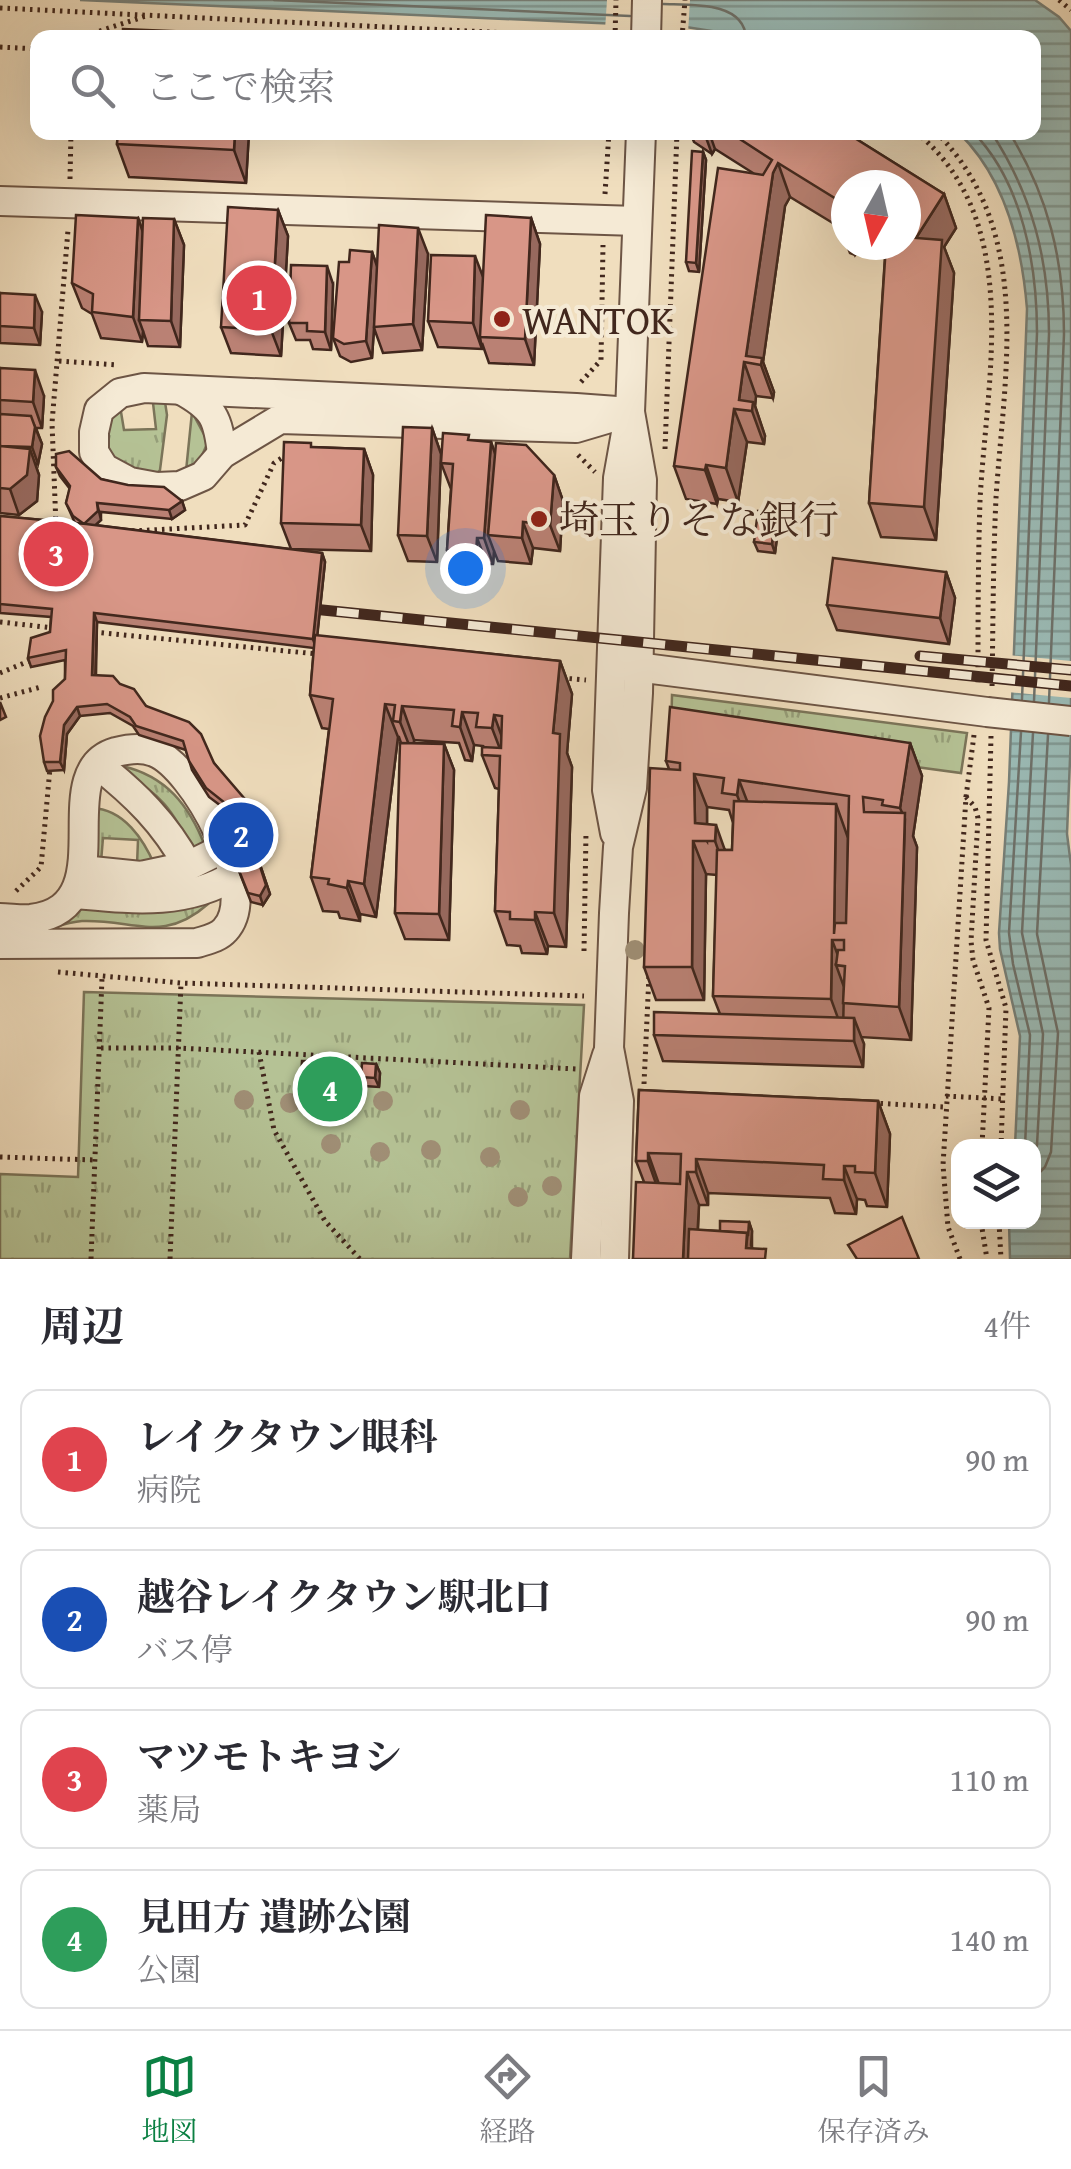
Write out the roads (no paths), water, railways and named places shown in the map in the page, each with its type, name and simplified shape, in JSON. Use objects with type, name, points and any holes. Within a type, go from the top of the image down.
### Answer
[{"type":"street","points":[[646,30],[648,0]]},
{"type":"street","points":[[614,1259],[619,1100],[609,1048],[618,847],[632,788],[618,478],[630,412],[642,140]]},
{"type":"street","points":[[0,200],[637,222]]},
{"type":"street","points":[[144,388],[630,412],[576,428],[280,419],[222,454],[203,476],[180,486],[130,482],[104,468],[94,452],[99,410],[120,393],[144,388]]},
{"type":"street","points":[[180,389],[203,402],[218,422],[222,454]]},
{"type":"street","points":[[625,665],[1071,721]]},
{"type":"street","points":[[0,944],[197,944],[226,929],[232,916],[235,875],[226,847],[196,796],[166,758],[152,750],[132,749],[110,754],[97,764],[85,799],[78,882],[64,906],[32,919],[6,906]]},
{"type":"street","points":[[97,764],[144,803],[172,836],[188,866]]},
{"type":"street","points":[[78,882],[141,876],[188,866],[226,847]]},
{"type":"street","points":[[78,882],[176,898],[217,886],[235,875]]},
{"type":"street","points":[[586,1259],[594,1096],[609,1048]]},
{"type":"water","points":[[80,0],[1035,0],[1071,31],[1071,735],[1067,834],[1071,865],[1071,1259],[1010,1259],[1009,1229],[1041,1229],[1041,1139],[1015,1139],[1020,1036],[999,933],[1009,782],[1027,309],[1021,261],[1008,214],[988,171],[965,140],[1041,140],[1041,30],[705,30]]},
{"type":"railway","points":[[293,607],[1071,686]]},
{"type":"railway","points":[[920,656],[1071,670]]},
{"type":"place","name":"レイクタウン眼科","points":[[259,298]]},
{"type":"place","name":"WANTOK","points":[[502,319]]},
{"type":"place","name":"埼玉りそな銀行","points":[[539,519]]},
{"type":"place","name":"マツモトキヨシ","points":[[56,554]]},
{"type":"place","name":"越谷レイクタウン駅北口","points":[[241,835]]},
{"type":"place","name":"見田方 遺跡公園","points":[[330,1089]]}]
